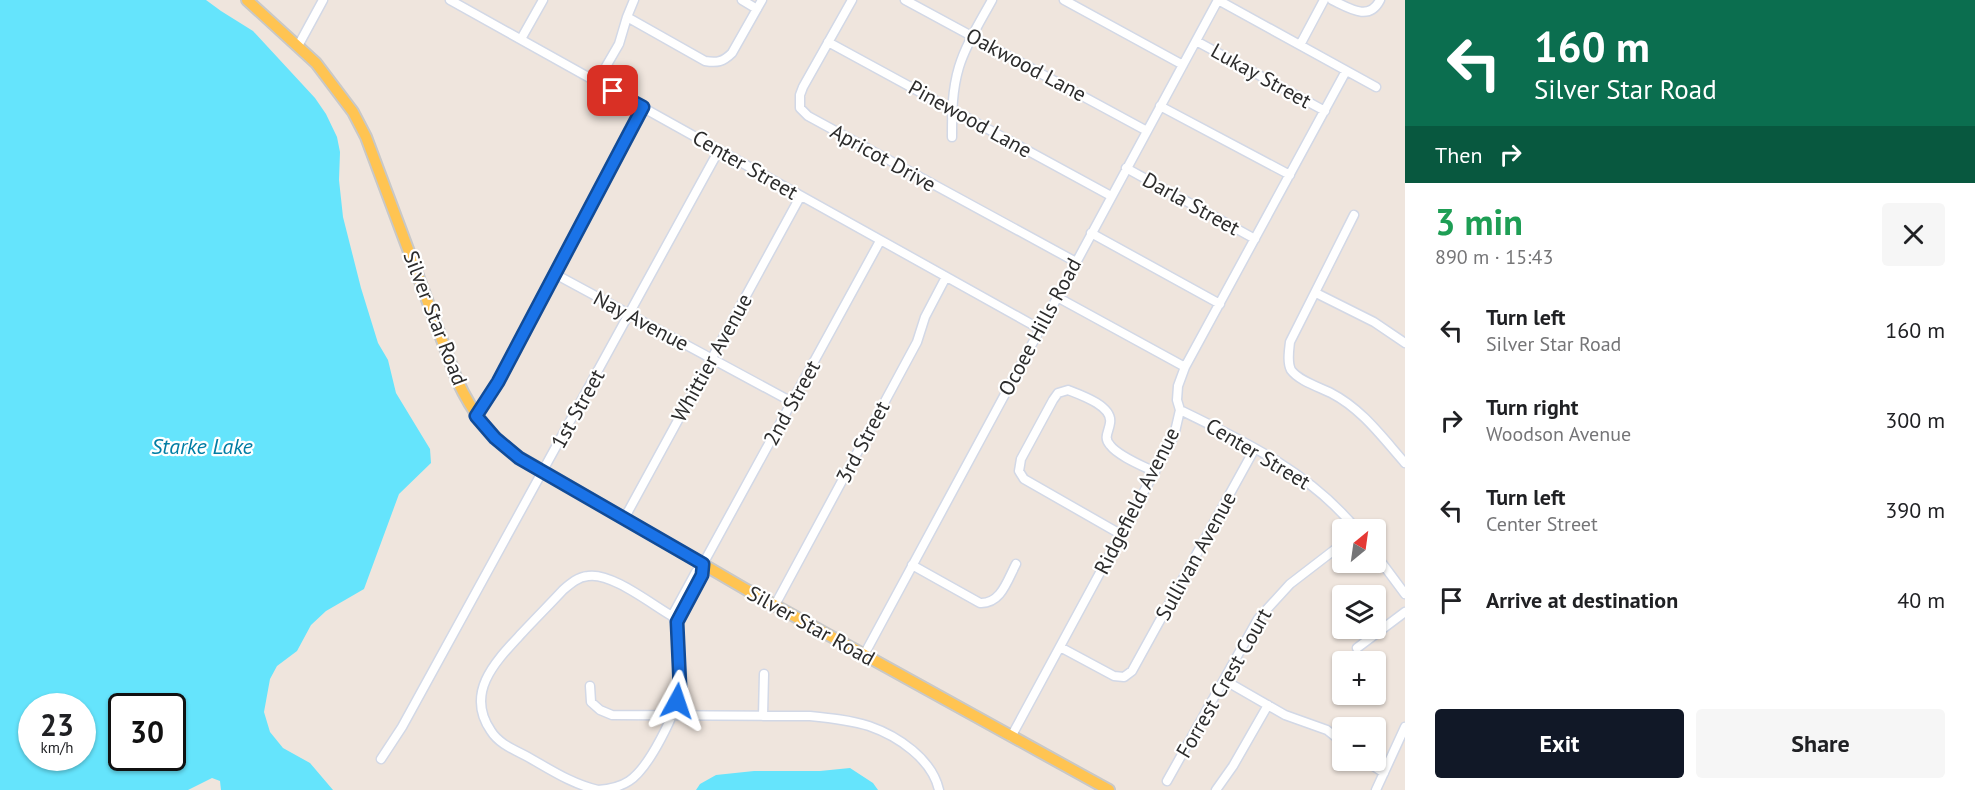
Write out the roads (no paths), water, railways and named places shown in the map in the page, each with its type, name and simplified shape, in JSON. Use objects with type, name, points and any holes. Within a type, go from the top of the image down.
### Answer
[{"type":"main road","name":"Silver Star Road","points":[[247,0],[316,63],[353,112],[366,137],[457,380],[476,416],[506,448],[624,519],[775,605],[1109,790]]},
{"type":"street","points":[[298,45],[323,0]]},
{"type":"street","name":"Center Street","points":[[450,0],[1040,329]]},
{"type":"street","points":[[521,39],[543,0]]},
{"type":"street","points":[[597,82],[619,44],[634,0]]},
{"type":"street","points":[[742,0],[757,9]]},
{"type":"street","points":[[627,17],[705,61],[717,63],[732,54],[762,0]]},
{"type":"street","name":"Apricot Drive","points":[[852,0],[800,95],[800,108],[808,116],[1076,262]]},
{"type":"street","name":"Oakwood Lane","points":[[905,0],[1147,130]]},
{"type":"street","points":[[952,137],[952,110],[959,66],[992,0]]},
{"type":"street","points":[[1064,0],[1183,65]]},
{"type":"street","points":[[1218,0],[1376,87]]},
{"type":"street","name":"Ocoee Hills Road","points":[[864,655],[1218,0]]},
{"type":"street","points":[[1300,45],[1324,0]]},
{"type":"street","points":[[1332,0],[1358,12],[1367,13],[1376,7],[1380,0]]},
{"type":"street","name":"Lukay Street","points":[[1196,40],[1325,111]]},
{"type":"street","name":"Pinewood Lane","points":[[828,42],[1111,196]]},
{"type":"street","name":"Ridgefield Avenue","points":[[1011,737],[1174,436],[1180,410],[1177,396],[1178,386],[1185,367],[1346,71]]},
{"type":"street","points":[[1160,106],[1290,175]]},
{"type":"street","points":[[476,416],[498,382],[643,107]]},
{"type":"street","name":"1st Street","points":[[381,759],[402,727],[719,150]]},
{"type":"street","name":"Darla Street","points":[[1126,168],[1255,239]]},
{"type":"street","name":"Whittier Avenue","points":[[624,519],[800,197]]},
{"type":"street","points":[[1354,216],[1290,342],[1288,358],[1291,369],[1300,378],[1335,395],[1355,408],[1405,463]]},
{"type":"street","points":[[1091,232],[1220,304]]},
{"type":"street","name":"2nd Street","points":[[675,619],[696,572],[703,564],[880,241]]},
{"type":"street","name":"Nay Avenue","points":[[555,273],[792,402]]},
{"type":"street","name":"3rd Street","points":[[775,605],[917,342],[924,317],[946,277]]},
{"type":"street","points":[[1316,293],[1374,322],[1405,343]]},
{"type":"street","points":[[1057,297],[1185,367]]},
{"type":"street","points":[[1122,535],[1024,479],[1019,471],[1021,459],[1058,393],[1068,390],[1105,409],[1110,415],[1110,424],[1106,434],[1108,444],[1114,450],[1155,472]]},
{"type":"street","name":"Center Street","points":[[1180,410],[1290,469],[1314,487],[1348,519]]},
{"type":"street","name":"Sullivan Avenue","points":[[1060,647],[1114,676],[1124,677],[1132,671],[1254,450]]},
{"type":"street","name":"Forrest Crest Court","points":[[1167,781],[1258,619],[1290,584],[1332,552]]},
{"type":"street","points":[[912,564],[980,603],[989,603],[997,598],[1016,564]]},
{"type":"street","points":[[1386,568],[1405,594]]},
{"type":"street","points":[[588,576],[606,578],[675,619],[680,687],[672,716],[645,765],[631,780],[615,788],[598,790],[580,786],[505,744],[492,733],[483,717],[481,698],[485,680],[493,664],[563,590],[574,580],[588,576]]},
{"type":"street","points":[[1357,648],[1405,612]]},
{"type":"street","points":[[763,716],[764,674]]},
{"type":"street","points":[[1224,680],[1285,715],[1327,730],[1332,734]]},
{"type":"street","points":[[590,686],[591,702],[600,710],[612,715],[810,716],[838,719],[871,727],[896,739],[914,752],[929,769],[939,790]]},
{"type":"street","points":[[1216,790],[1233,766],[1268,705]]},
{"type":"street","points":[[1376,790],[1405,727]]},
{"type":"street","points":[[1224,790],[1233,766]]},
{"type":"water","name":"Starke Lake","points":[[0,0],[206,0],[253,31],[315,98],[337,137],[340,152],[339,180],[343,217],[361,288],[378,343],[388,360],[396,393],[430,449],[431,463],[399,494],[364,589],[326,611],[311,625],[297,651],[277,666],[270,679],[264,712],[270,732],[283,748],[310,763],[333,790],[221,790],[220,781],[212,778],[188,790],[0,790]]},
{"type":"water","points":[[850,768],[873,783],[878,790],[696,790],[700,784],[716,775],[754,771],[820,771]]}]
